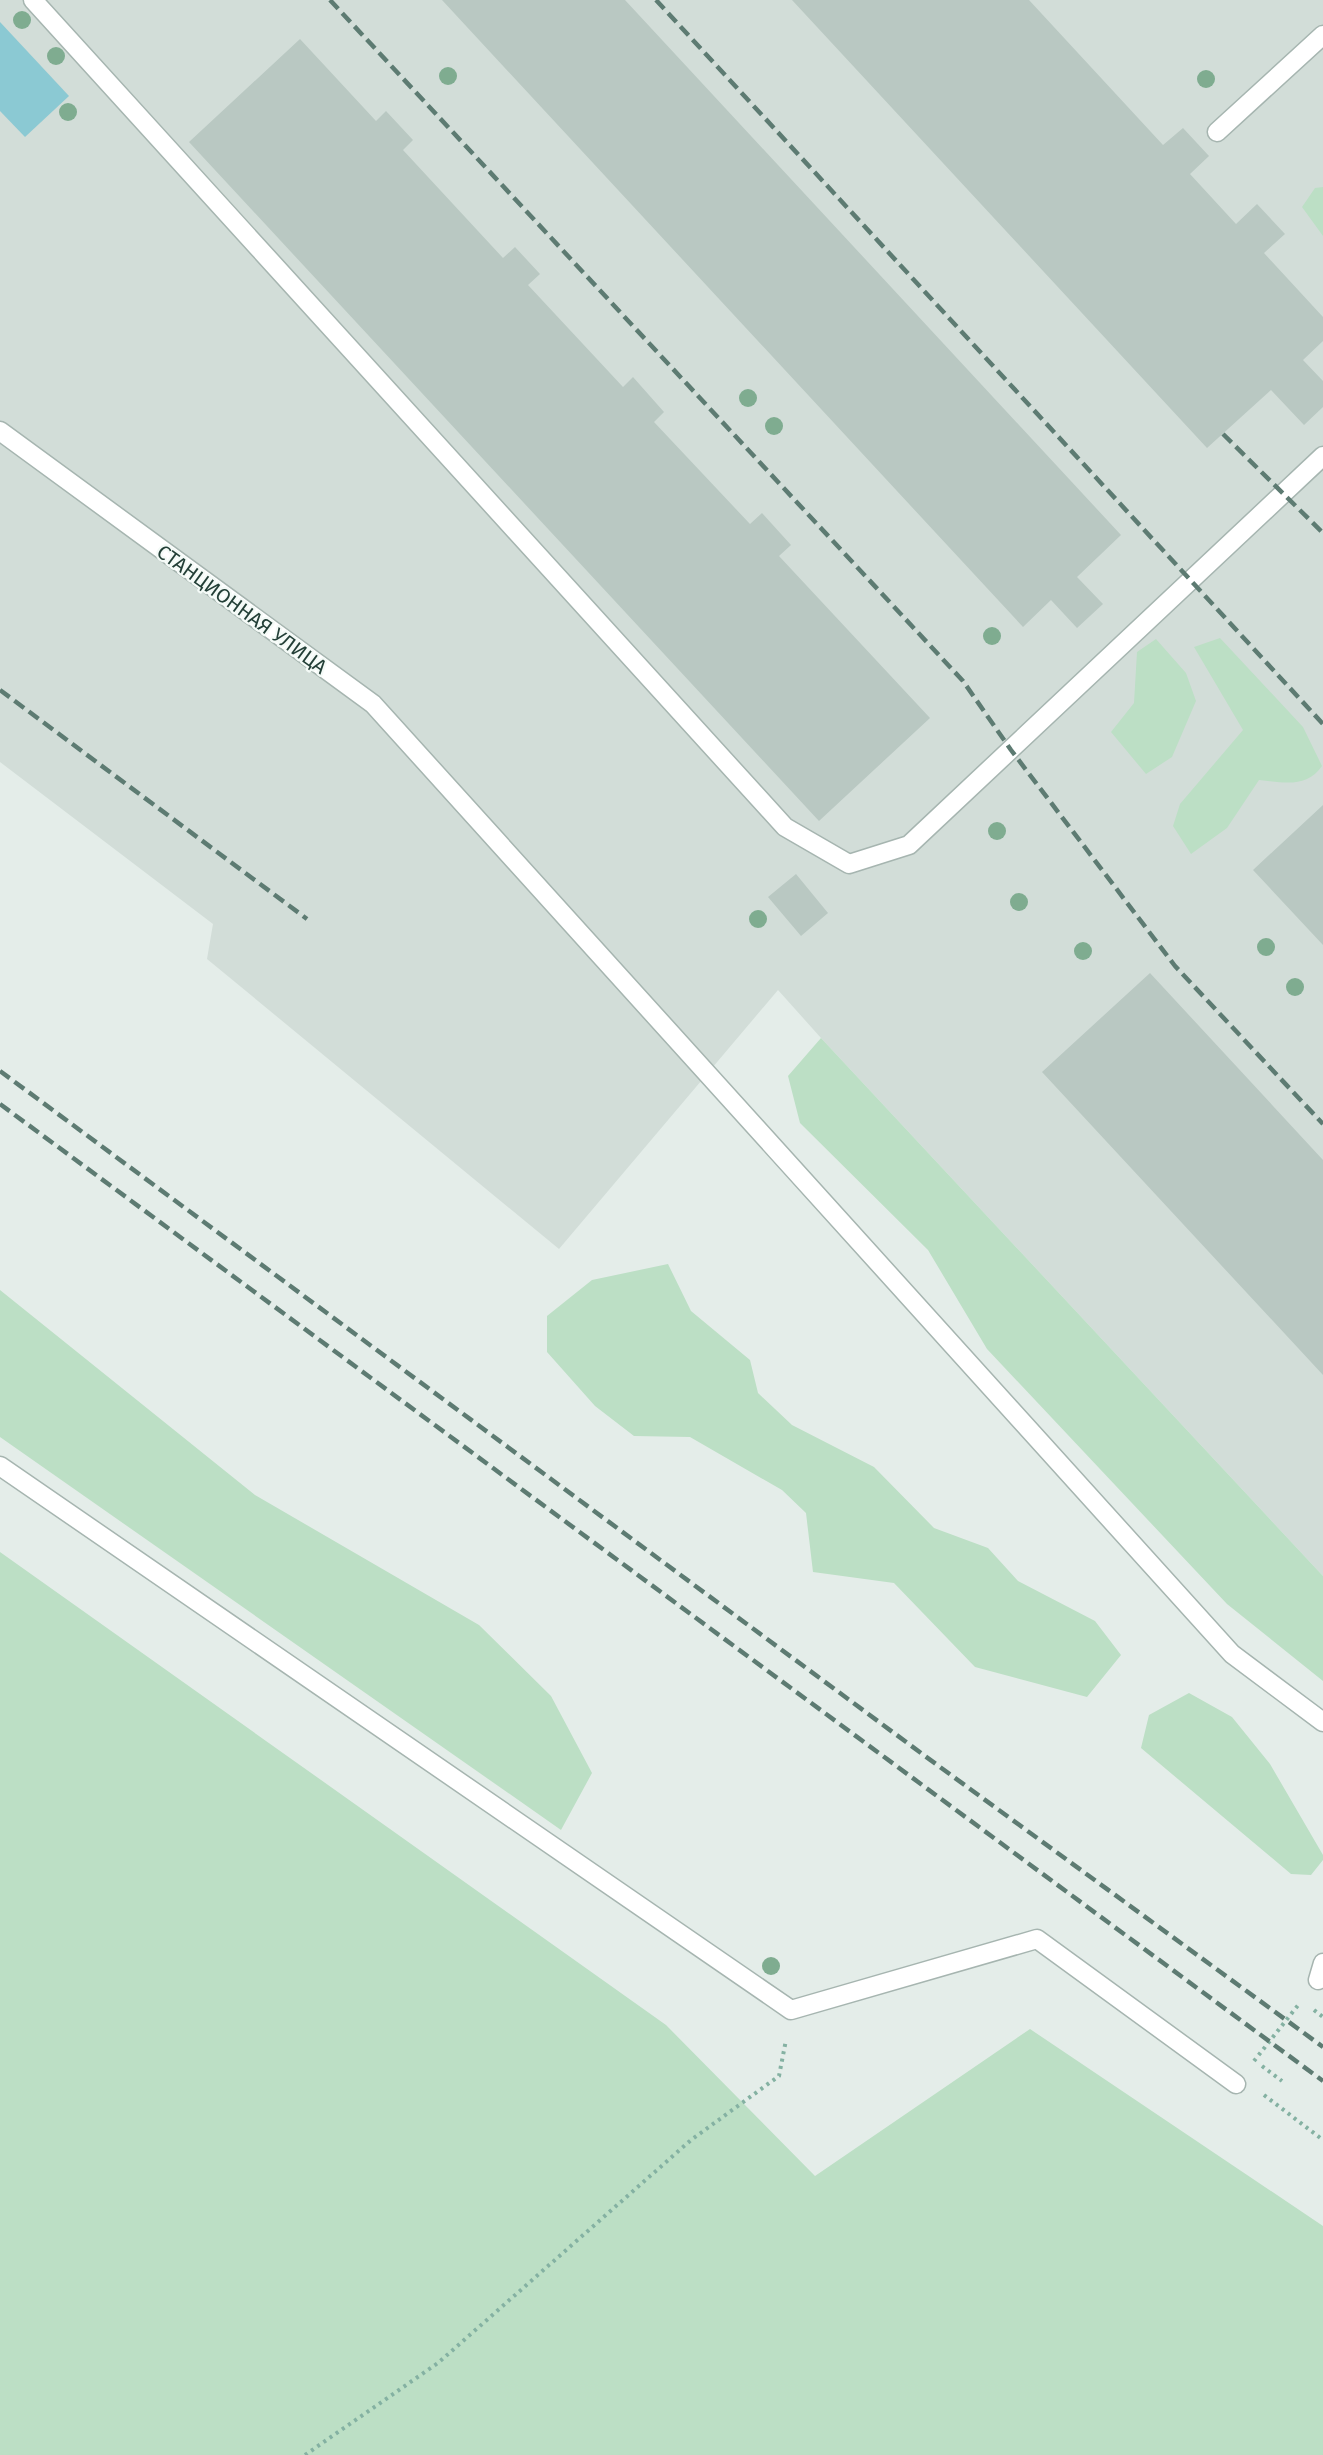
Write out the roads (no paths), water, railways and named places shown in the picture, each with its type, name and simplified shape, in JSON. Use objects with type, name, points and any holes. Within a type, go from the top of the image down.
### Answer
[{"type":"street","points":[[33,0],[785,827],[849,864],[909,845],[1323,456]]},
{"type":"street","points":[[1217,132],[1323,35]]},
{"type":"street","name":"СТАНЦИОННАЯ УЛИЦА","points":[[0,431],[373,704],[1232,1654],[1323,1722]]},
{"type":"street","points":[[0,1466],[791,2010],[1037,1939],[1236,2084]]},
{"type":"water","points":[[0,22],[69,96],[25,137],[0,111]]},
{"type":"railway","points":[[330,0],[963,681],[1011,750],[1175,966],[1323,1124]]},
{"type":"railway","points":[[656,0],[1323,724]]},
{"type":"railway","points":[[1223,434],[1323,533]]},
{"type":"railway","points":[[0,690],[307,919]]},
{"type":"railway","points":[[0,1071],[925,1756],[1323,2047]]},
{"type":"railway","points":[[0,1104],[1323,2081]]}]
